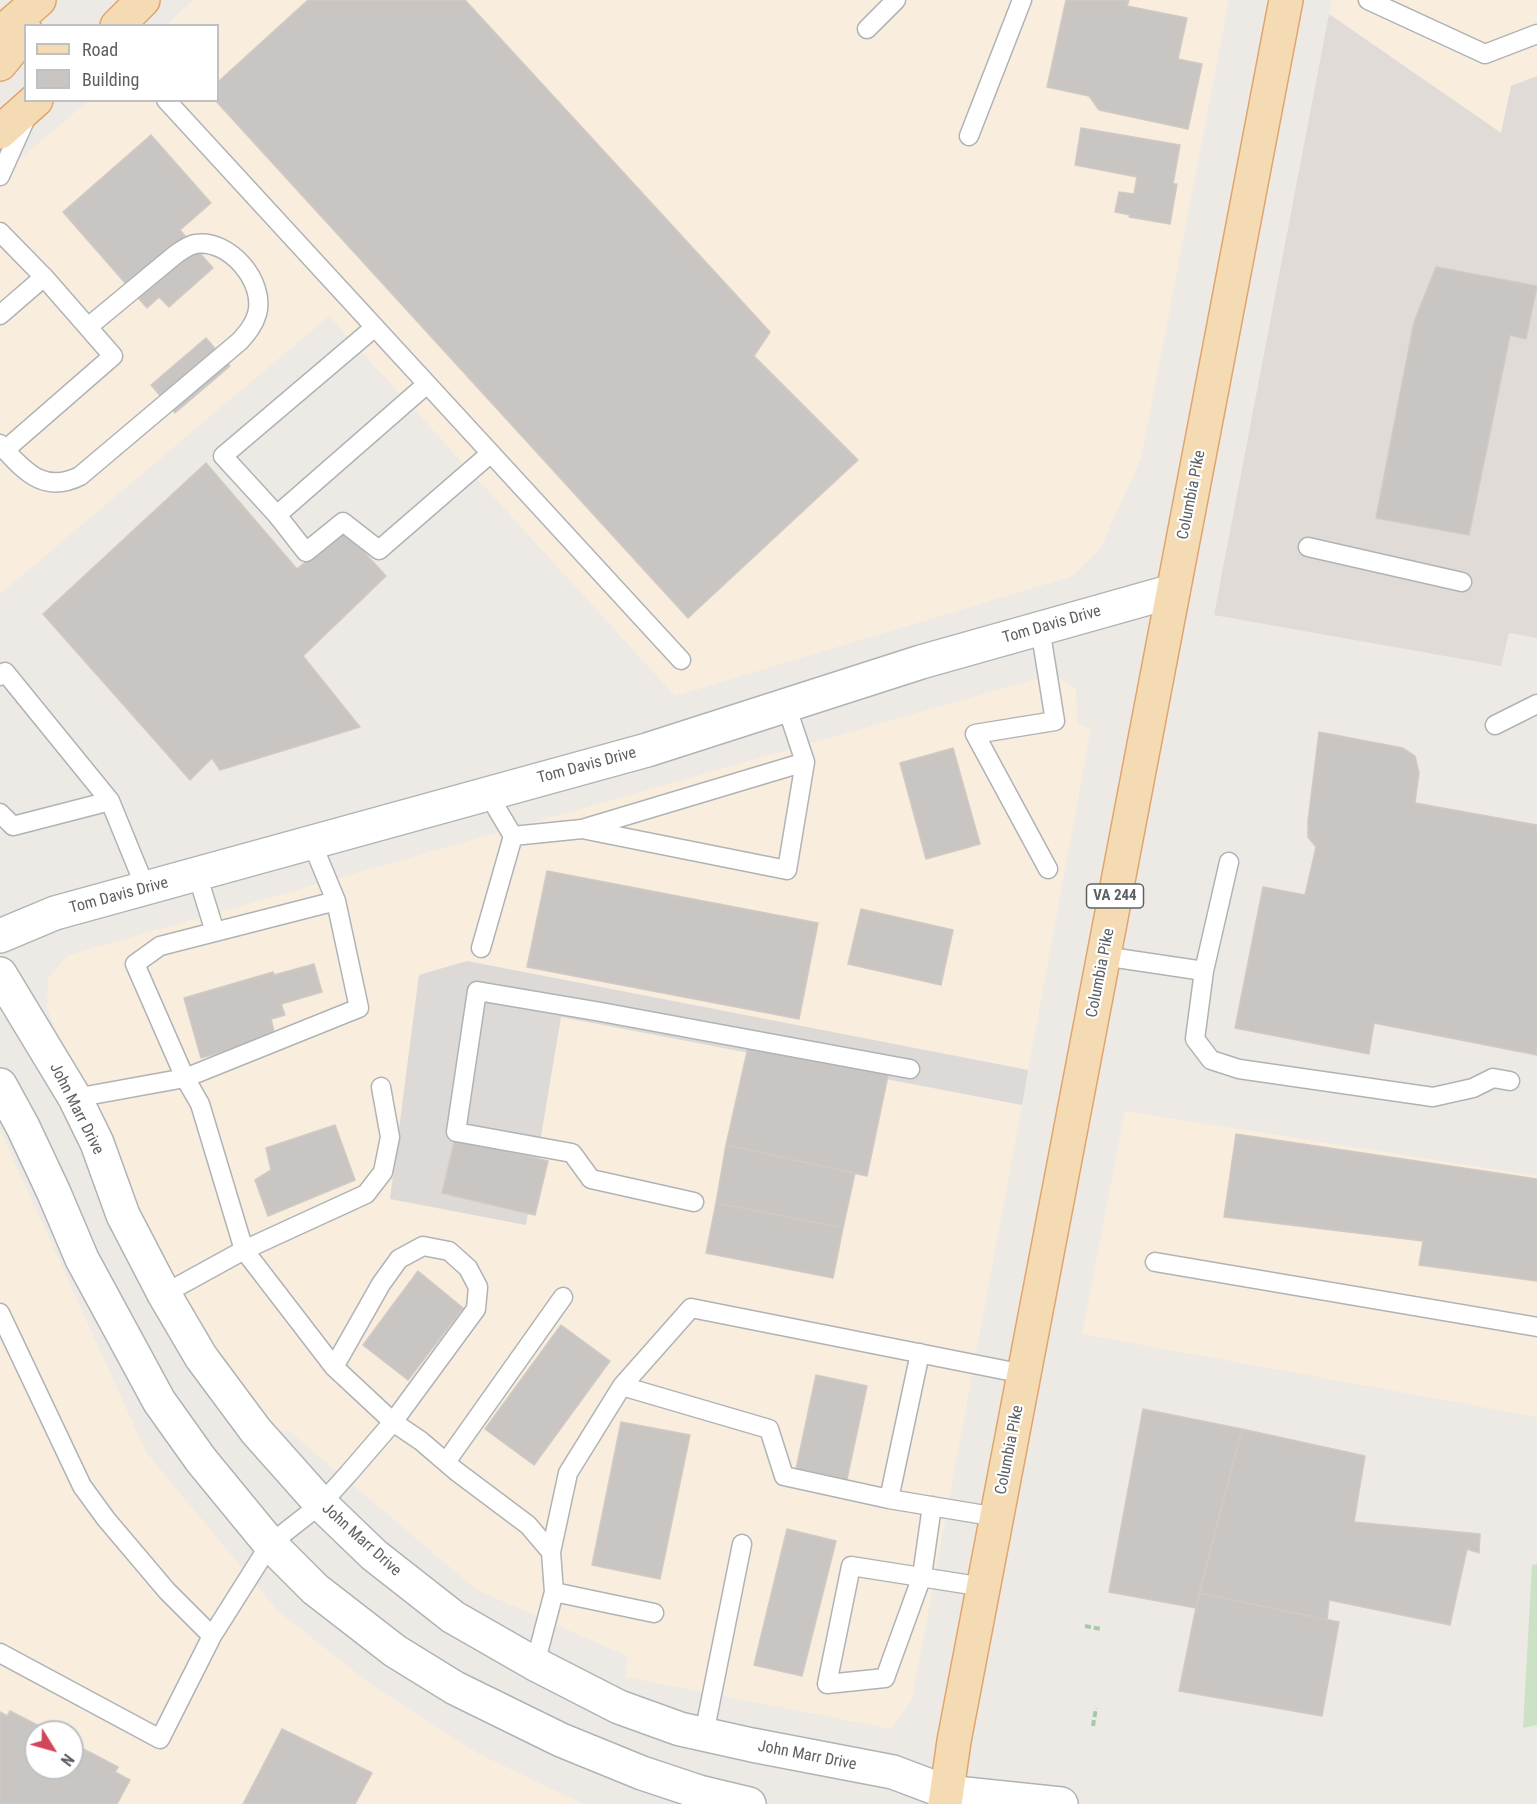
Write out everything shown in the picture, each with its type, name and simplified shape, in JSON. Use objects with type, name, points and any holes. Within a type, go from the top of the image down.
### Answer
[{"type":"main road","points":[[0,34],[39,0]]},
{"type":"main road","points":[[33,24],[52,0]]},
{"type":"main road","points":[[119,24],[143,0]]},
{"type":"main road","name":"Columbia Pike","points":[[937,1800],[954,1741],[984,1587],[1284,1]]},
{"type":"main road","points":[[0,64],[24,34]]},
{"type":"main road","points":[[0,132],[35,102]]},
{"type":"street","name":"Tom Davis Drive","points":[[0,936],[55,913],[647,750],[921,662],[1173,591]]},
{"type":"street","name":"John Marr Drive","points":[[0,974],[75,1098],[97,1143],[123,1215],[164,1294],[201,1357],[256,1431],[321,1504],[374,1555],[453,1617],[535,1664],[619,1707],[680,1729],[893,1772],[937,1800],[1061,1804]]},
{"type":"street","points":[[0,1085],[23,1127],[82,1259],[159,1401],[201,1460],[270,1544],[315,1589],[395,1651],[455,1688],[561,1740],[642,1773],[699,1792],[749,1804]]},
{"type":"lane","points":[[867,29],[896,0]]},
{"type":"lane","points":[[969,136],[1022,0]]},
{"type":"lane","points":[[1368,0],[1485,54],[1537,34]]},
{"type":"lane","points":[[0,176],[35,102]]},
{"type":"lane","points":[[168,102],[681,660]]},
{"type":"lane","points":[[1,231],[113,356],[3,447],[22,469],[37,479],[62,483],[80,476],[240,341],[254,323],[258,312],[257,292],[245,268],[229,253],[218,247],[197,244],[186,247],[175,255],[88,327]]},
{"type":"lane","points":[[0,315],[44,277]]},
{"type":"lane","points":[[375,327],[224,456],[277,515],[306,552],[343,522],[379,550],[491,453]]},
{"type":"lane","points":[[277,515],[427,384]]},
{"type":"lane","points":[[1308,547],[1462,582]]},
{"type":"lane","points":[[1040,628],[1055,721],[975,734],[1048,869]]},
{"type":"lane","points":[[0,676],[5,672],[111,801],[146,889]]},
{"type":"lane","points":[[1495,725],[1537,704]]},
{"type":"lane","points":[[582,829],[787,870],[805,762],[786,705]]},
{"type":"lane","points":[[513,836],[582,829],[805,762]]},
{"type":"lane","points":[[482,948],[513,836],[488,794]]},
{"type":"lane","points":[[0,813],[13,826],[111,801]]},
{"type":"lane","points":[[75,1098],[185,1078],[359,1008],[336,901],[312,843]]},
{"type":"lane","points":[[1229,862],[1204,971],[1195,1039],[1211,1060],[1239,1069],[1433,1097],[1473,1088],[1493,1078],[1510,1081]]},
{"type":"lane","points":[[197,874],[215,932]]},
{"type":"lane","points":[[336,901],[160,946],[135,964],[185,1078],[200,1104],[244,1250],[334,1367],[393,1422],[421,1441],[528,1525],[551,1551]]},
{"type":"lane","points":[[1103,956],[1204,971]]},
{"type":"lane","points":[[694,1202],[591,1179],[572,1153],[456,1132],[477,991],[910,1069]]},
{"type":"lane","points":[[164,1294],[244,1250],[366,1194],[383,1172],[390,1137],[381,1087]]},
{"type":"lane","points":[[0,1653],[160,1739],[212,1636],[270,1544],[321,1504],[393,1422],[477,1309],[478,1287],[468,1268],[448,1251],[423,1246],[399,1259],[381,1284],[334,1367]]},
{"type":"lane","points":[[1155,1262],[1537,1327]]},
{"type":"lane","points":[[446,1462],[563,1297]]},
{"type":"lane","points":[[535,1664],[554,1592],[551,1551],[568,1473],[622,1386],[691,1308],[1024,1374]]},
{"type":"lane","points":[[0,1313],[82,1486],[106,1519],[167,1592],[212,1636]]},
{"type":"lane","points":[[889,1499],[920,1353]]},
{"type":"lane","points":[[622,1386],[769,1429],[784,1476],[889,1499],[997,1517]]},
{"type":"lane","points":[[932,1506],[922,1576],[885,1678],[827,1684],[851,1566],[922,1576],[984,1587]]},
{"type":"lane","points":[[704,1734],[742,1544]]},
{"type":"lane","points":[[554,1592],[654,1613]]},
{"type":"path","points":[[1085,1626],[1101,1629]]},
{"type":"path","points":[[1093,1726],[1096,1708]]},
{"type":"shaded area","points":[[193,0],[1229,0],[1141,459],[1100,549],[1073,576],[675,696],[329,316],[0,594],[0,176],[87,102],[219,102],[219,24],[168,24]]},
{"type":"shaded area","points":[[1332,0],[1537,0],[1537,76],[1511,86],[1502,133],[1329,14]]},
{"type":"shaded area","points":[[1329,14],[1501,133],[1511,86],[1537,76],[1537,638],[1509,633],[1501,666],[1214,615]]},
{"type":"shaded area","points":[[1053,674],[1076,689],[1077,724],[1091,729],[1028,1070],[467,961],[419,975],[390,1198],[526,1225],[561,1017],[1022,1105],[912,1700],[891,1729],[626,1677],[627,1656],[477,1590],[289,1431],[266,1429],[174,1295],[47,1009],[48,978],[69,955]]},
{"type":"shaded area","points":[[467,961],[1028,1070],[1022,1105],[561,1017],[526,1225],[390,1199],[419,975]]},
{"type":"shaded area","points":[[1125,1111],[1537,1176],[1537,1417],[1082,1334]]},
{"type":"shaded area","points":[[0,1130],[146,1452],[278,1611],[369,1683],[479,1754],[583,1804],[0,1804]]},
{"type":"green space","points":[[1537,1564],[1537,1725],[1523,1728],[1532,1565]]},
{"type":"building","points":[[308,0],[465,0],[770,332],[754,356],[858,460],[688,618],[217,102],[219,102],[219,81]]},
{"type":"building","points":[[1066,0],[1129,0],[1127,6],[1187,18],[1178,59],[1202,64],[1188,129],[1099,110],[1089,96],[1047,87]]},
{"type":"building","points":[[1081,128],[1180,145],[1173,184],[1177,184],[1170,224],[1129,217],[1130,215],[1115,212],[1119,192],[1134,194],[1137,177],[1075,165]]},
{"type":"building","points":[[151,135],[211,203],[180,230],[213,268],[169,307],[159,297],[147,308],[63,212]]},
{"type":"building","points":[[1436,267],[1537,286],[1526,339],[1510,335],[1469,535],[1376,518],[1414,322]]},
{"type":"building","points":[[206,338],[230,366],[175,413],[151,385]]},
{"type":"building","points":[[206,463],[297,569],[344,530],[386,576],[303,656],[360,727],[220,770],[212,758],[190,780],[43,614]]},
{"type":"building","points":[[1319,732],[1403,748],[1415,756],[1419,773],[1415,803],[1537,825],[1537,1055],[1374,1023],[1369,1054],[1235,1028],[1263,887],[1305,895],[1316,847],[1308,837],[1308,821]]},
{"type":"building","points":[[953,748],[980,844],[926,859],[900,763]]},
{"type":"building","points":[[547,871],[818,923],[799,1019],[527,967]]},
{"type":"building","points":[[861,909],[953,930],[941,985],[848,964]]},
{"type":"building","points":[[314,964],[322,992],[281,1004],[285,1015],[271,1019],[275,1036],[201,1058],[184,998],[273,972],[274,975]]},
{"type":"building","points":[[749,1043],[889,1071],[867,1176],[726,1145]]},
{"type":"building","points":[[335,1125],[355,1180],[268,1216],[255,1180],[271,1170],[266,1148]]},
{"type":"building","points":[[1236,1134],[1537,1179],[1537,1281],[1419,1265],[1423,1241],[1224,1217]]},
{"type":"building","points":[[455,1139],[548,1161],[535,1215],[442,1193]]},
{"type":"building","points":[[726,1145],[855,1173],[843,1228],[716,1203]]},
{"type":"building","points":[[716,1203],[843,1228],[833,1278],[706,1253]]},
{"type":"building","points":[[418,1271],[463,1308],[408,1380],[363,1345]]},
{"type":"building","points":[[561,1325],[610,1361],[534,1465],[485,1429]]},
{"type":"building","points":[[816,1375],[867,1386],[847,1479],[796,1469]]},
{"type":"building","points":[[1143,1409],[1242,1429],[1196,1608],[1109,1592]]},
{"type":"building","points":[[621,1422],[690,1435],[660,1579],[592,1565]]},
{"type":"building","points":[[1242,1429],[1365,1456],[1354,1522],[1480,1534],[1479,1553],[1467,1549],[1450,1625],[1329,1600],[1327,1620],[1199,1593]]},
{"type":"building","points":[[787,1529],[836,1541],[802,1676],[754,1665]]},
{"type":"building","points":[[1199,1593],[1339,1622],[1322,1716],[1179,1691]]},
{"type":"building","points":[[10,1711],[28,1720],[24,1720],[24,1780],[84,1780],[84,1749],[118,1767],[115,1772],[130,1780],[117,1804],[0,1804],[0,1712],[7,1716]]},
{"type":"building","points":[[282,1729],[372,1773],[355,1804],[243,1804]]}]
